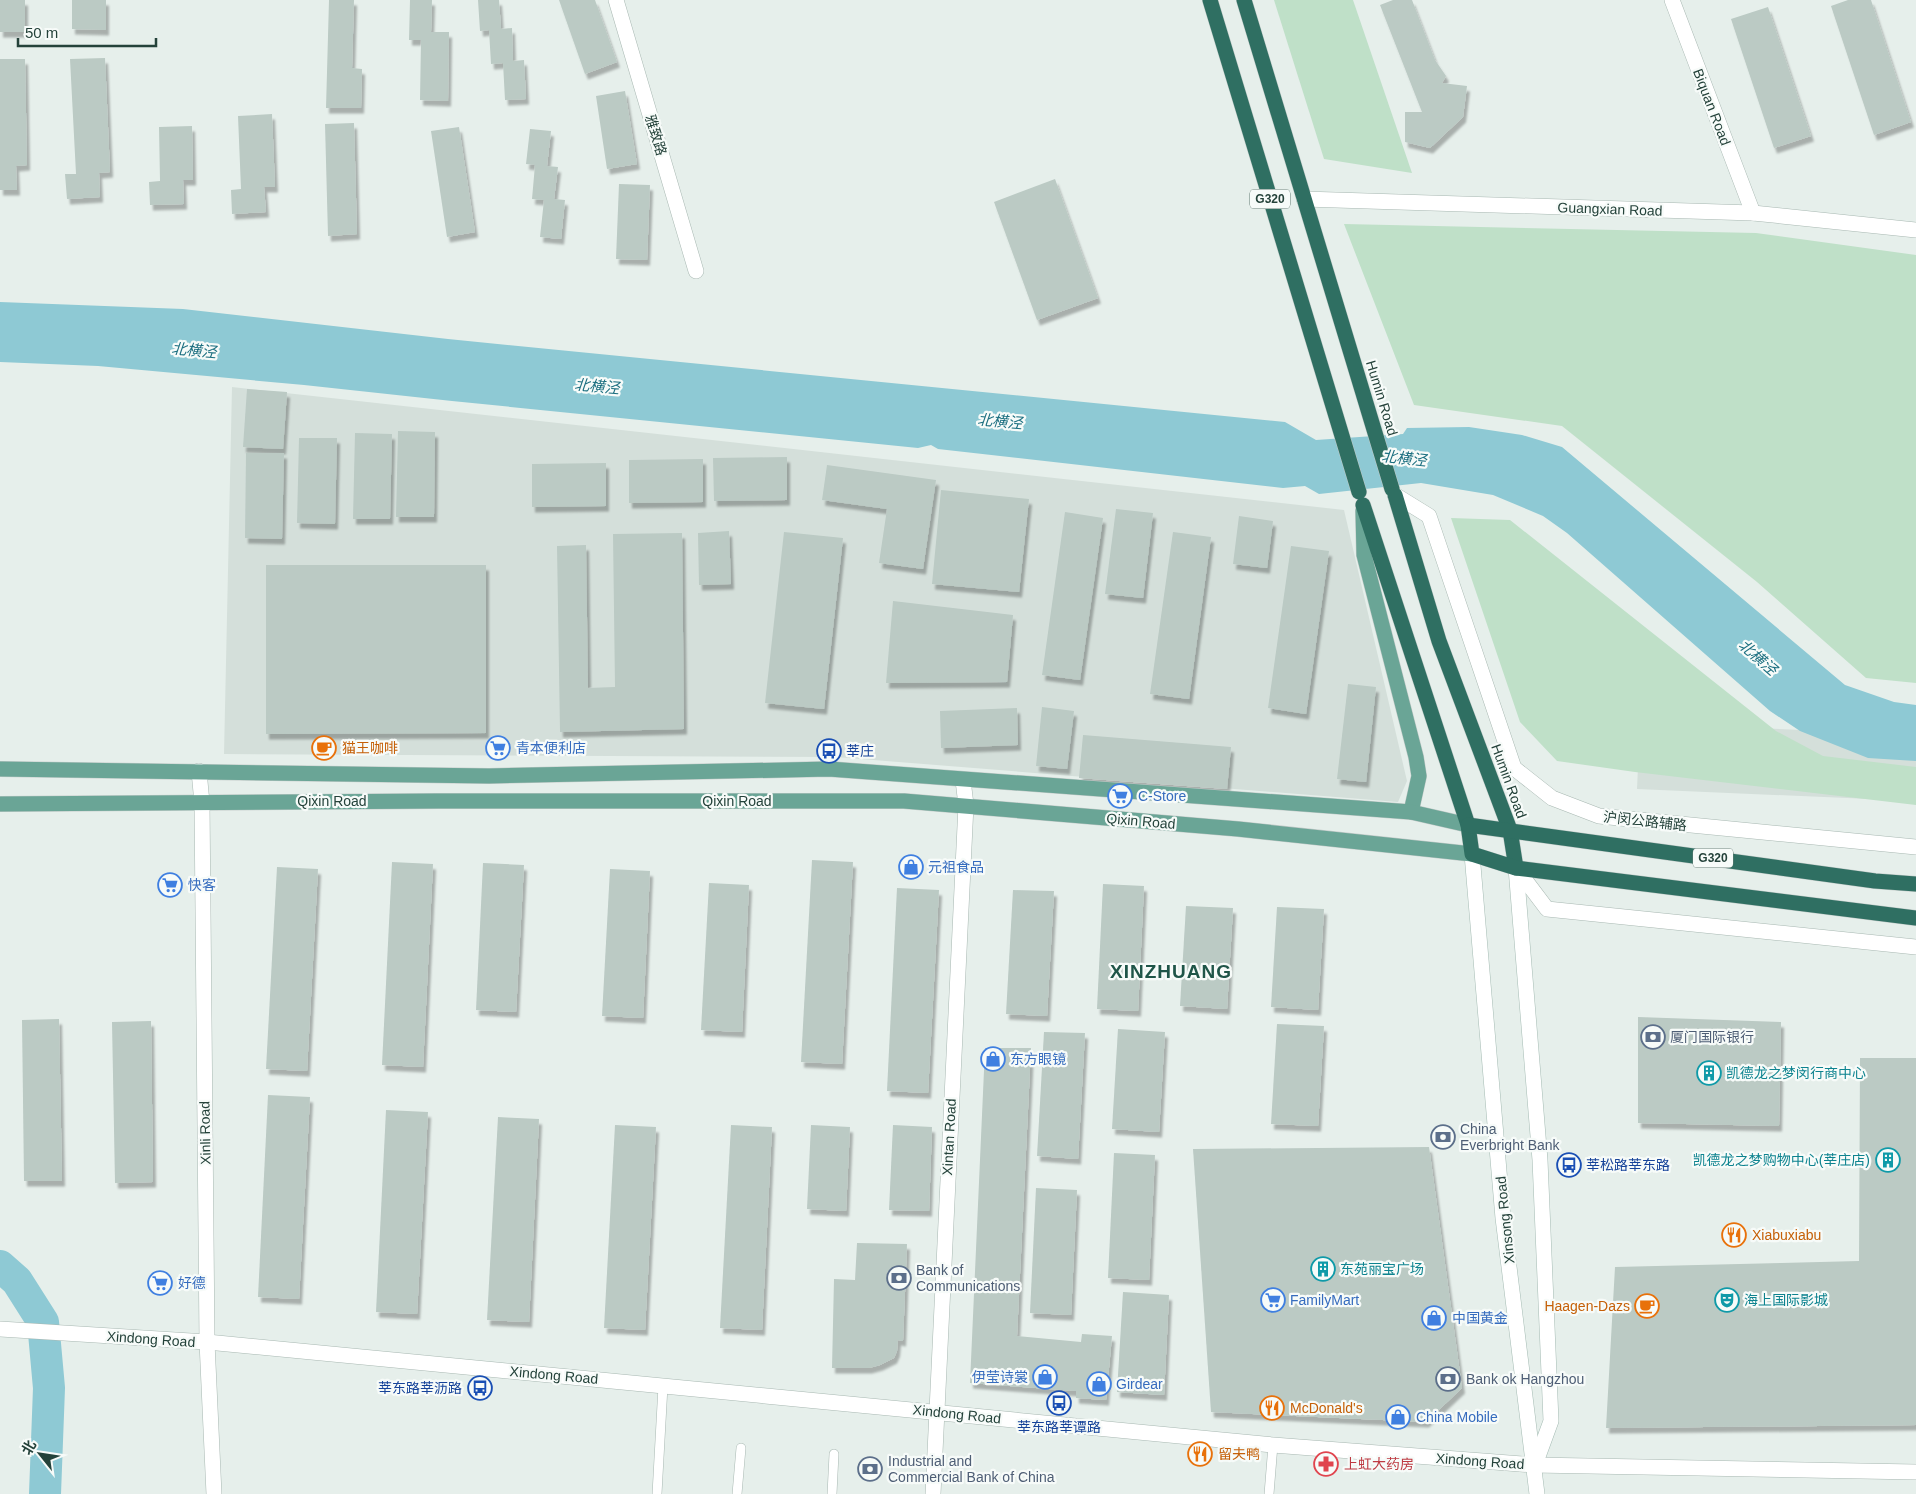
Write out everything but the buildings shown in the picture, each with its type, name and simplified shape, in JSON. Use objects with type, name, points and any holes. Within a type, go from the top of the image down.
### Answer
[{"type":"highway","name":"G320","points":[[1210,0],[1361,498],[1468,825],[1472,854]]},
{"type":"highway","name":"Humin Road","points":[[1244,0],[1439,640],[1510,830],[1516,868]]},
{"type":"highway","name":"Humin Road","points":[[1468,825],[1875,881],[1916,884]]},
{"type":"highway","points":[[1472,854],[1516,868],[1916,918]]},
{"type":"main road","points":[[1361,498],[1364,555],[1416,757],[1418,776],[1411,812]]},
{"type":"main road","name":"Qixin Road","points":[[0,769],[489,776],[829,769],[1411,812],[1468,825]]},
{"type":"main road","name":"Qixin Road","points":[[0,804],[904,801],[1238,829],[1472,854]]},
{"type":"street","name":"雅致路","points":[[616,0],[696,271]]},
{"type":"street","name":"Biquan Road","points":[[1672,0],[1753,213]]},
{"type":"street","name":"Guangxian Road","points":[[1304,199],[1753,213],[1916,230]]},
{"type":"street","name":"沪闵公路辅路","points":[[1393,492],[1429,516],[1514,768],[1552,798],[1599,816],[1916,847]]},
{"type":"street","name":"Xinli Road","points":[[199,771],[202,802],[207,1342],[214,1494]]},
{"type":"street","name":"Xintan Road","points":[[933,1494],[966,805],[963,780]]},
{"type":"street","name":"Xinsong Road","points":[[1472,854],[1504,1218],[1537,1494]]},
{"type":"street","name":"Xinsong Road","points":[[1516,868],[1540,1160],[1551,1421],[1534,1465]]},
{"type":"street","points":[[1516,868],[1547,909],[1578,914],[1916,947]]},
{"type":"street","name":"Xindong Road","points":[[4,1330],[207,1342],[1272,1445],[1534,1465],[1916,1472]]},
{"type":"lane","points":[[657,1494],[663,1386]]},
{"type":"lane","points":[[1269,1494],[1272,1445]]},
{"type":"lane","points":[[737,1494],[741,1448]]},
{"type":"lane","points":[[832,1494],[834,1454]]},
{"type":"shaded area","points":[[232,387],[1344,510],[1407,781],[1398,802],[836,757],[224,754]]},
{"type":"shaded area","points":[[1640,723],[1916,735],[1916,801],[1637,789]]},
{"type":"green space","points":[[1274,0],[1353,0],[1412,173],[1324,159]]},
{"type":"green space","points":[[1344,224],[1756,233],[1916,255],[1916,683],[1866,678],[1757,582],[1562,426],[1414,405]]},
{"type":"green space","points":[[1451,518],[1510,520],[1776,731],[1823,756],[1916,767],[1916,805],[1557,761],[1520,722]]},
{"type":"water","name":"北横泾","points":[[0,302],[183,309],[448,339],[1285,422],[1316,440],[1403,434],[1407,428],[1469,427],[1522,435],[1562,447],[1845,685],[1894,702],[1916,705],[1916,761],[1868,758],[1800,731],[1770,711],[1567,533],[1543,516],[1493,495],[1421,483],[1319,494],[1305,486],[1283,488],[938,449],[931,445],[918,448],[304,385],[98,366],[0,362]]},
{"type":"waterway","points":[[0,1266],[17,1281],[43,1322],[49,1388],[45,1494]]},
{"type":"place","name":"猫王咖啡","points":[[324,748]]},
{"type":"place","name":"青本便利店","points":[[498,748]]},
{"type":"place","name":"莘庄","points":[[829,751]]},
{"type":"place","name":"C-Store","points":[[1120,796]]},
{"type":"place","name":"元祖食品","points":[[911,867]]},
{"type":"place","name":"快客","points":[[170,885]]},
{"type":"place","name":"厦门国际银行","points":[[1653,1037]]},
{"type":"place","name":"东方眼镜","points":[[993,1059]]},
{"type":"place","name":"凯德龙之梦闵行商中心","points":[[1709,1073]]},
{"type":"place","name":"China Everbright Bank","points":[[1443,1137]]},
{"type":"place","name":"凯德龙之梦购物中心(莘庄店)","points":[[1888,1160]]},
{"type":"place","name":"莘松路莘东路","points":[[1569,1165]]},
{"type":"place","name":"Xiabuxiabu","points":[[1734,1235]]},
{"type":"place","name":"东苑丽宝广场","points":[[1323,1269]]},
{"type":"place","name":"Bank of Communications","points":[[899,1278]]},
{"type":"place","name":"好德","points":[[160,1283]]},
{"type":"place","name":"FamilyMart","points":[[1273,1300]]},
{"type":"place","name":"海上国际影城","points":[[1727,1300]]},
{"type":"place","name":"Haagen-Dazs","points":[[1647,1306]]},
{"type":"place","name":"中国黄金","points":[[1434,1318]]},
{"type":"place","name":"伊莹诗裳","points":[[1045,1377]]},
{"type":"place","name":"Bank ok Hangzhou","points":[[1448,1379]]},
{"type":"place","name":"Girdear","points":[[1099,1384]]},
{"type":"place","name":"莘东路莘沥路","points":[[480,1388]]},
{"type":"place","name":"莘东路莘谭路","points":[[1059,1403]]},
{"type":"place","name":"McDonald's","points":[[1272,1408]]},
{"type":"place","name":"China Mobile","points":[[1398,1417]]},
{"type":"place","name":"留夫鸭","points":[[1200,1454]]},
{"type":"place","name":"上虹大药房","points":[[1326,1464]]},
{"type":"place","name":"Industrial and Commercial Bank of China","points":[[870,1469]]},
{"type":"district","name":"XINZHUANG","points":[[1171,971]]}]
